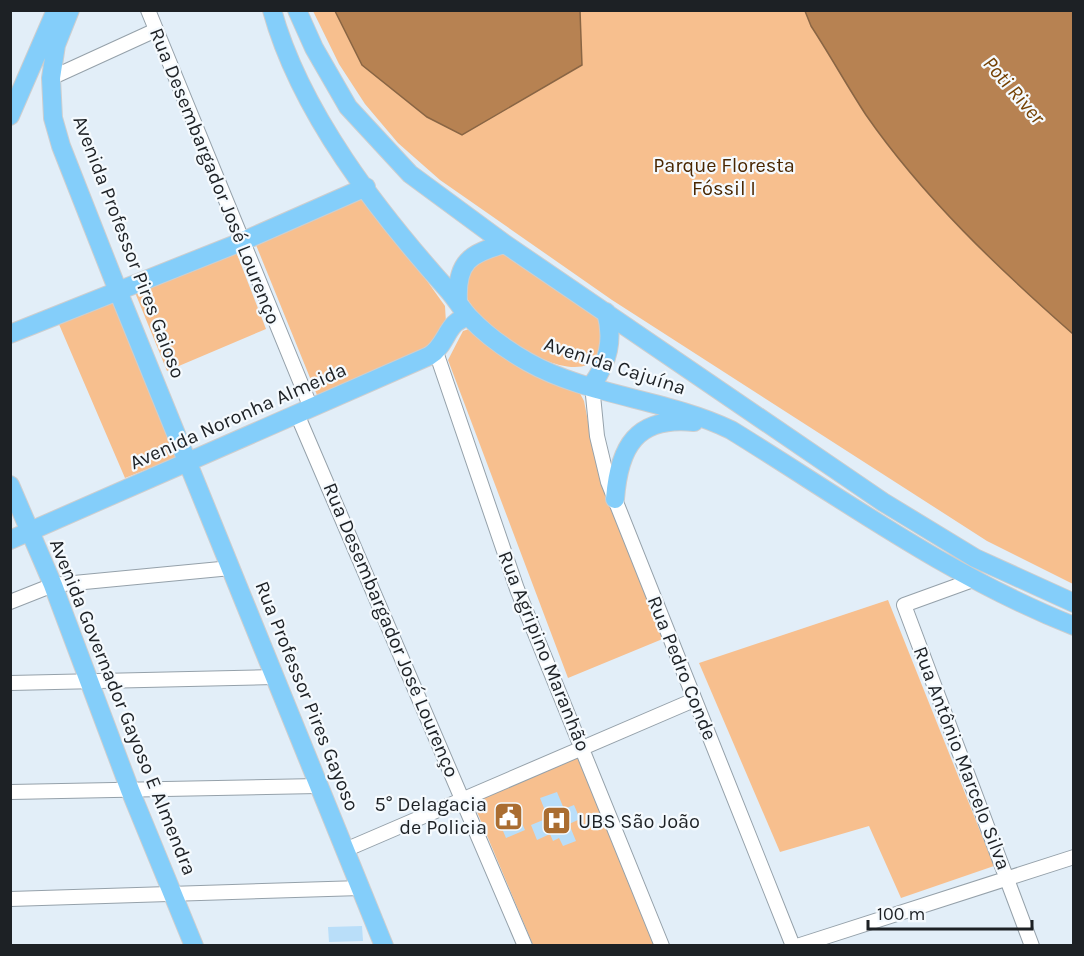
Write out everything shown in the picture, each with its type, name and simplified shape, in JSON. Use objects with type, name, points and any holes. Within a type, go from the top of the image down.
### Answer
[{"type":"main road","points":[[10,116],[56,10]]},
{"type":"main road","name":"Avenida Professor Pires Gaioso","points":[[70,10],[56,45],[51,78],[53,118],[61,146],[118,291],[189,462]]},
{"type":"main road","name":"Avenida Cajuína","points":[[272,10],[292,62],[324,127],[399,232],[458,300],[469,317],[495,342],[529,363],[560,377],[722,426],[917,548],[1028,608],[1074,626]]},
{"type":"main road","name":"Avenida Cajuína","points":[[297,10],[330,77],[364,125],[410,174],[505,244],[883,502],[975,558],[1074,603]]},
{"type":"main road","points":[[10,334],[241,242],[366,187]]},
{"type":"main road","points":[[458,300],[459,275],[466,262],[486,249],[505,244]]},
{"type":"main road","points":[[592,385],[604,367],[609,348],[610,330],[606,312]]},
{"type":"main road","points":[[436,352],[458,319],[469,317]]},
{"type":"main road","name":"Avenida Noronha Almeida","points":[[10,540],[436,352]]},
{"type":"main road","points":[[615,499],[617,475],[624,454],[632,440],[644,429],[663,422],[676,421],[722,426]]},
{"type":"main road","name":"Rua Professor Pires Gayoso","points":[[189,462],[384,945]]},
{"type":"main road","name":"Avenida Governador Gayoso E Almendra","points":[[10,485],[53,585],[130,790],[194,945]]},
{"type":"street","name":"Rua Desembargador José Lourenço","points":[[148,10],[241,242],[304,411],[525,945]]},
{"type":"street","points":[[51,78],[156,30]]},
{"type":"street","name":"Rua Agripino Maranhão","points":[[436,352],[517,589],[662,945]]},
{"type":"street","name":"Rua Pedro Conde","points":[[592,385],[597,436],[615,499],[694,700],[795,945]]},
{"type":"street","points":[[10,602],[53,585],[231,568]]},
{"type":"street","name":"Rua Antônio Marcelo Silva","points":[[974,580],[904,605],[1032,945]]},
{"type":"street","points":[[10,683],[274,677]]},
{"type":"street","points":[[345,850],[694,700]]},
{"type":"street","points":[[10,792],[318,786]]},
{"type":"street","points":[[795,945],[1074,857]]},
{"type":"street","points":[[10,899],[361,888]]},
{"type":"green space","name":"Parque Floresta Fóssil I","points":[[313,11],[829,11],[1073,328],[1073,584],[987,541],[612,300],[440,180],[398,143],[365,104],[339,64]]},
{"type":"green space","points":[[366,196],[445,306],[446,323],[438,343],[317,395],[254,240]]},
{"type":"green space","points":[[235,249],[266,329],[167,371],[134,290]]},
{"type":"green space","points":[[503,251],[599,313],[605,324],[598,356],[585,365],[568,367],[547,361],[504,337],[472,306],[465,289],[473,262]]},
{"type":"green space","points":[[113,299],[178,457],[125,478],[58,322]]},
{"type":"green space","points":[[469,329],[575,384],[584,401],[592,442],[665,638],[568,678],[448,360],[463,331]]},
{"type":"green space","points":[[888,600],[994,866],[901,898],[869,826],[780,852],[699,663]]},
{"type":"green space","points":[[581,755],[658,945],[533,945],[472,800]]},
{"type":"water","points":[[335,11],[580,11],[582,65],[462,135],[427,117],[362,65]]},
{"type":"water","name":"Poti River","points":[[805,11],[1073,11],[1073,334],[990,258],[912,175],[866,115],[811,26]]},
{"type":"building","name":"UBS São João","points":[[557,792],[564,809],[574,805],[580,819],[569,824],[576,841],[563,846],[559,838],[553,841],[550,834],[537,840],[531,825],[548,818],[540,798]]},
{"type":"building","points":[[513,804],[525,830],[506,838],[495,812]]},
{"type":"building","points":[[362,926],[363,941],[329,942],[328,927]]},
{"type":"place","name":"5° Delagacia de Policia","points":[[508,816]]},
{"type":"place","name":"UBS São João","points":[[557,821]]}]
